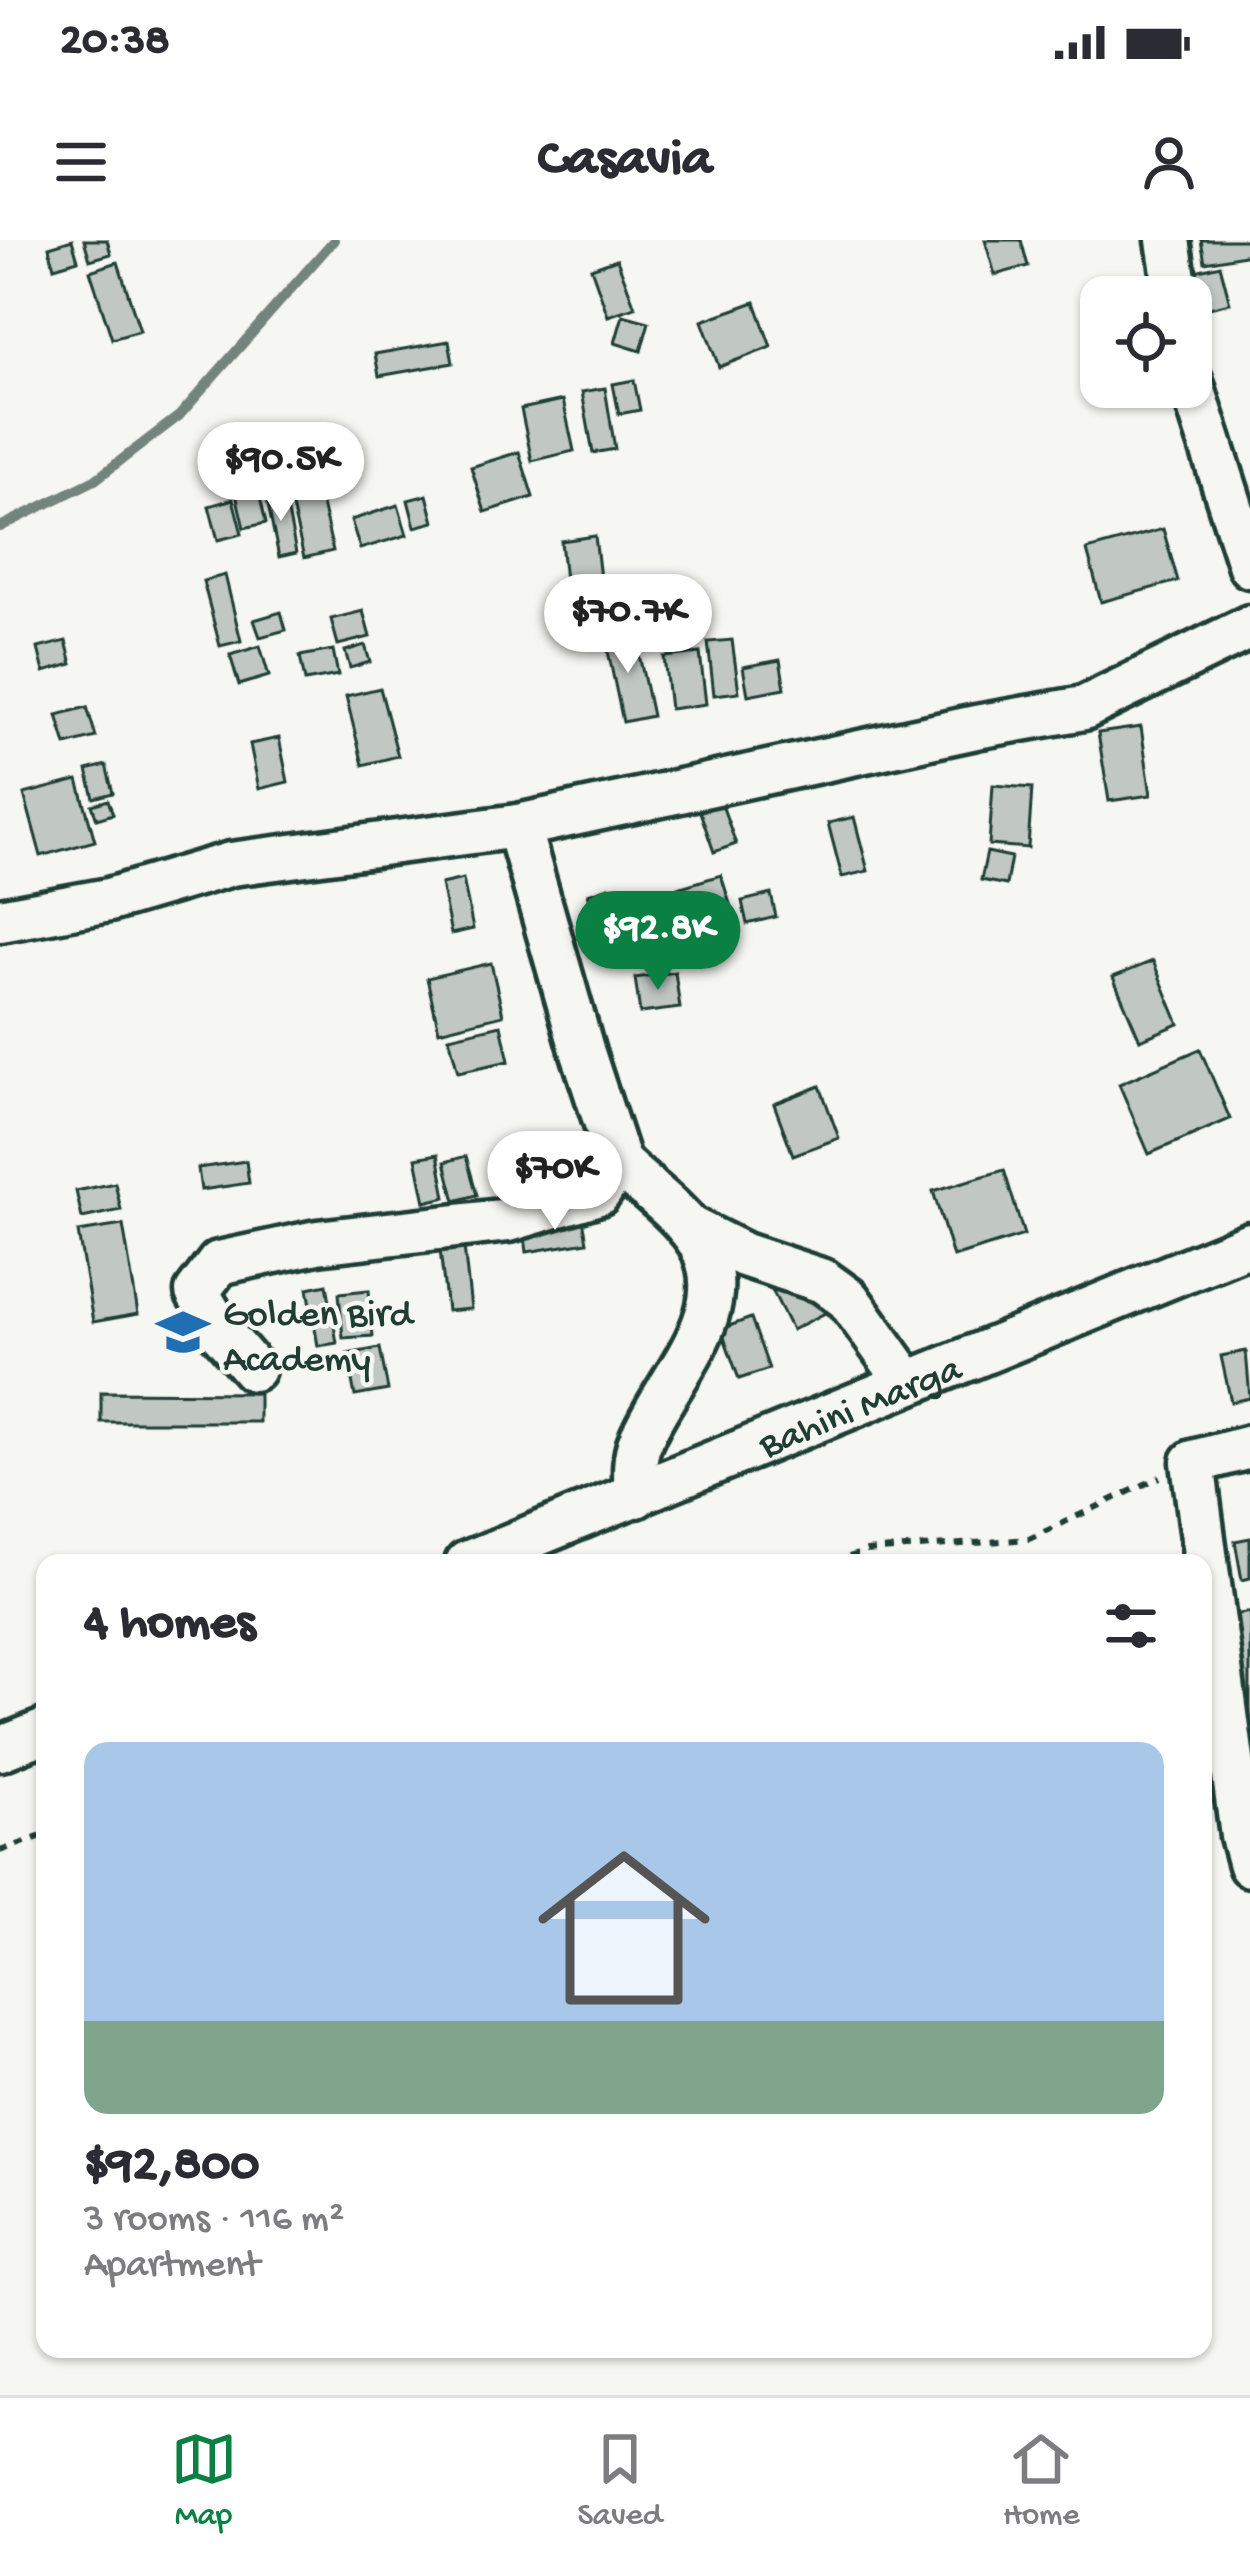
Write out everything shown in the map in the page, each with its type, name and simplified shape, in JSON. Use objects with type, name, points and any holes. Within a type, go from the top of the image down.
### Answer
[{"type":"street","points":[[1168,240],[1174,276]]},
{"type":"street","points":[[1199,408],[1250,566]]},
{"type":"street","points":[[0,920],[109,900],[231,864],[518,826],[1084,708],[1250,627]]},
{"type":"street","points":[[518,826],[619,1163],[688,1227],[744,1255],[823,1282],[848,1299],[907,1382]]},
{"type":"street","points":[[254,1370],[220,1331],[197,1292],[219,1263],[317,1242],[509,1220],[599,1193],[619,1163]]},
{"type":"street","points":[[636,1496],[634,1467],[640,1441],[690,1355],[706,1317],[712,1285],[706,1258],[688,1227]]},
{"type":"street","name":"Bahini Marga","points":[[490,1554],[1250,1244]]},
{"type":"street","points":[[1205,1554],[1193,1462],[1250,1447]]},
{"type":"street","points":[[1212,1607],[1242,1836],[1250,1865]]},
{"type":"street","points":[[0,1749],[36,1735]]},
{"type":"path","points":[[858,1554],[1029,1539],[1193,1462]]},
{"type":"path","points":[[0,1851],[36,1838]]},
{"type":"building","points":[[72,240],[78,260],[54,267],[49,247]]},
{"type":"building","points":[[84,240],[107,240],[111,254],[90,260]]},
{"type":"building","points":[[985,240],[1021,240],[1028,266],[995,275]]},
{"type":"building","points":[[1201,240],[1250,240],[1250,254],[1205,262]]},
{"type":"building","points":[[617,259],[635,307],[608,316],[591,268]]},
{"type":"building","points":[[118,262],[140,331],[112,339],[90,271]]},
{"type":"building","points":[[1220,265],[1230,303],[1212,307],[1212,276],[1187,273]]},
{"type":"building","points":[[755,302],[771,347],[719,367],[702,321]]},
{"type":"building","points":[[623,315],[649,322],[641,351],[615,343]]},
{"type":"building","points":[[449,341],[453,363],[379,376],[375,354]]},
{"type":"building","points":[[634,380],[640,410],[619,414],[613,384]]},
{"type":"building","points":[[605,388],[615,449],[593,453],[582,392]]},
{"type":"building","points":[[563,400],[574,451],[532,461],[521,409]]},
{"type":"building","points":[[519,452],[533,497],[485,512],[471,467]]},
{"type":"building","points":[[255,476],[266,523],[244,528],[233,481]]},
{"type":"building","points":[[284,492],[296,553],[279,557],[266,496]]},
{"type":"building","points":[[427,495],[434,522],[415,527],[408,500]]},
{"type":"building","points":[[320,496],[333,551],[304,558],[291,503]]},
{"type":"building","points":[[233,499],[242,534],[218,540],[209,506]]},
{"type":"building","points":[[398,505],[407,535],[360,549],[351,520]]},
{"type":"building","points":[[1163,529],[1178,581],[1101,602],[1087,550]]},
{"type":"building","points":[[595,536],[601,587],[566,591],[561,541]]},
{"type":"building","points":[[225,575],[241,641],[220,646],[203,581]]},
{"type":"building","points":[[363,611],[370,637],[338,645],[331,619]]},
{"type":"building","points":[[281,612],[286,630],[260,637],[254,620]]},
{"type":"building","points":[[634,631],[652,716],[623,722],[605,637]]},
{"type":"building","points":[[732,640],[739,692],[714,695],[708,642]]},
{"type":"building","points":[[66,641],[72,664],[44,672],[38,648]]},
{"type":"building","points":[[365,645],[370,662],[350,668],[345,651]]},
{"type":"building","points":[[260,646],[269,676],[239,685],[230,655]]},
{"type":"building","points":[[333,650],[338,675],[305,681],[300,656]]},
{"type":"building","points":[[700,653],[706,704],[670,709],[664,657]]},
{"type":"building","points":[[780,660],[785,688],[748,695],[743,667]]},
{"type":"building","points":[[380,688],[398,756],[363,765],[346,696]]},
{"type":"building","points":[[87,707],[96,737],[66,745],[57,715]]},
{"type":"building","points":[[1141,727],[1151,795],[1109,801],[1098,733]]},
{"type":"building","points":[[279,738],[288,782],[259,789],[250,744]]},
{"type":"building","points":[[106,765],[113,793],[94,798],[87,770]]},
{"type":"building","points":[[78,780],[95,841],[41,856],[24,794]]},
{"type":"building","points":[[993,785],[1032,788],[1028,848],[989,845]]},
{"type":"building","points":[[108,800],[113,814],[97,819],[92,805]]},
{"type":"building","points":[[721,802],[736,844],[714,852],[699,809]]},
{"type":"building","points":[[854,817],[868,871],[842,877],[828,823]]},
{"type":"building","points":[[987,852],[1011,857],[1006,885],[981,880]]},
{"type":"building","points":[[721,875],[738,930],[690,943],[674,889]]},
{"type":"building","points":[[463,879],[473,929],[451,934],[441,884]]},
{"type":"building","points":[[609,887],[624,926],[603,934],[588,894]]},
{"type":"building","points":[[771,894],[776,917],[747,924],[742,901]]},
{"type":"building","points":[[1153,961],[1179,1024],[1140,1040],[1113,977]]},
{"type":"building","points":[[491,963],[503,1015],[439,1031],[427,978]]},
{"type":"building","points":[[675,972],[680,1008],[640,1013],[635,978]]},
{"type":"building","points":[[501,1025],[509,1061],[458,1072],[449,1037]]},
{"type":"building","points":[[1200,1049],[1230,1119],[1149,1154],[1119,1084]]},
{"type":"building","points":[[820,1086],[839,1138],[793,1155],[774,1104]]},
{"type":"building","points":[[438,1154],[446,1197],[425,1202],[416,1158]]},
{"type":"building","points":[[565,1155],[575,1191],[507,1210],[497,1173]]},
{"type":"building","points":[[466,1156],[477,1195],[455,1201],[445,1162]]},
{"type":"building","points":[[246,1161],[249,1183],[201,1190],[198,1168]]},
{"type":"building","points":[[1004,1170],[1024,1235],[953,1257],[933,1191]]},
{"type":"building","points":[[115,1183],[121,1210],[82,1218],[76,1191]]},
{"type":"building","points":[[582,1213],[587,1242],[527,1252],[523,1223]]},
{"type":"building","points":[[123,1225],[138,1314],[93,1322],[78,1232]]},
{"type":"building","points":[[463,1238],[471,1309],[447,1311],[439,1241]]},
{"type":"building","points":[[806,1276],[825,1313],[792,1330],[773,1292]]},
{"type":"building","points":[[327,1284],[337,1343],[318,1346],[308,1288]]},
{"type":"building","points":[[369,1290],[373,1336],[343,1338],[339,1293]]},
{"type":"building","points":[[751,1318],[769,1369],[739,1379],[721,1329]]},
{"type":"building","points":[[380,1348],[388,1390],[355,1396],[347,1354]]},
{"type":"building","points":[[1246,1351],[1250,1398],[1231,1402],[1221,1356]]},
{"type":"building","points":[[101,1392],[259,1393],[259,1422],[101,1422]]},
{"type":"building","points":[[1250,1538],[1250,1578],[1242,1580],[1235,1541]]},
{"type":"building","points":[[1250,1612],[1250,1728],[1229,1616]]},
{"type":"waterway","points":[[0,527],[95,480],[179,416],[334,240]]},
{"type":"place","name":"Golden Bird Academy","points":[[183,1332]]}]
